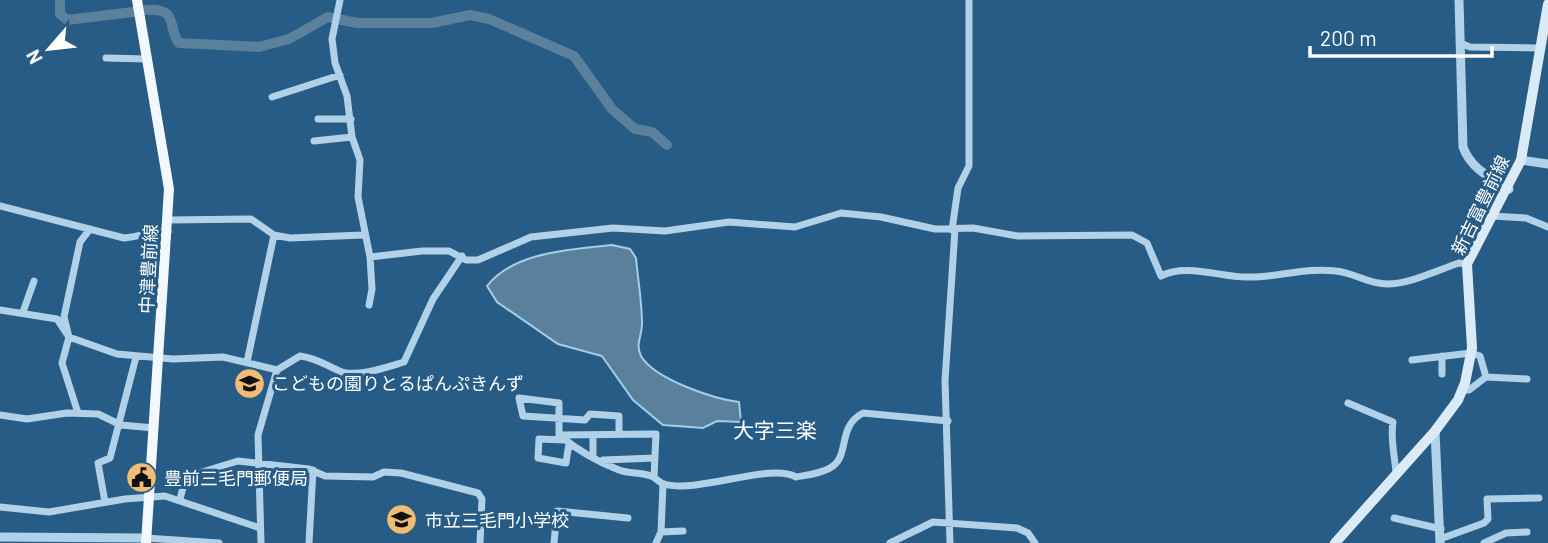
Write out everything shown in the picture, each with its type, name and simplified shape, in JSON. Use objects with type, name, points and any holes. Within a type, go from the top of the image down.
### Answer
[{"type":"main road","name":"中津豊前線","points":[[136,0],[169,179],[160,358],[146,541]]},
{"type":"main road","name":"新吉富豊前線","points":[[1335,543],[1435,431],[1462,390],[1471,353],[1467,264],[1509,189],[1521,160],[1548,7]]},
{"type":"street","points":[[340,0],[332,39],[351,119],[352,137],[360,160],[358,197],[363,235],[370,257],[372,289],[369,306]]},
{"type":"street","points":[[950,543],[945,380],[958,188],[969,166],[969,0]]},
{"type":"street","points":[[1459,0],[1463,147],[1467,157],[1480,172],[1509,189]]},
{"type":"street","points":[[1460,43],[1469,47],[1540,48]]},
{"type":"street","points":[[106,58],[147,59]]},
{"type":"street","points":[[272,97],[340,75]]},
{"type":"street","points":[[318,119],[351,119]]},
{"type":"street","points":[[314,141],[352,137]]},
{"type":"street","points":[[1521,160],[1548,164]]},
{"type":"street","points":[[0,206],[124,238],[135,238],[168,226],[244,218],[263,225],[274,235],[302,239],[363,235]]},
{"type":"street","points":[[370,257],[449,251],[473,260],[486,258],[531,237],[613,229],[665,232],[729,222],[795,227],[841,213],[954,230],[973,228],[1018,236],[1132,235],[1147,243],[1161,276],[1189,272],[1268,277],[1312,269],[1336,271],[1370,284],[1392,284],[1460,263],[1467,264]]},
{"type":"street","points":[[1492,216],[1527,218],[1548,227]]},
{"type":"street","points":[[78,413],[62,363],[69,337],[64,317],[71,274],[80,242],[90,229]]},
{"type":"street","points":[[247,362],[274,235]]},
{"type":"street","points":[[261,543],[257,464],[261,419],[277,370],[300,356],[322,360],[342,372],[355,373],[404,362],[433,299],[462,256]]},
{"type":"street","points":[[23,312],[34,281]]},
{"type":"street","points":[[1,312],[23,312],[57,319],[69,337],[98,349],[136,357],[223,357],[277,370]]},
{"type":"street","points":[[1412,360],[1471,353],[1480,356],[1486,377]]},
{"type":"street","points":[[1442,356],[1443,374]]},
{"type":"street","points":[[105,502],[98,463],[110,458],[121,425],[136,357]]},
{"type":"street","points":[[1462,390],[1469,390],[1486,377],[1527,379]]},
{"type":"street","points":[[619,433],[619,416],[590,414],[585,420],[558,419],[523,416],[519,398],[559,402],[558,419],[564,439],[566,463],[538,458],[539,439],[564,439],[619,433],[656,434],[654,477]]},
{"type":"street","points":[[1348,403],[1393,422],[1390,439],[1395,450],[1396,475]]},
{"type":"street","points":[[0,415],[45,418],[78,413],[98,414],[121,425],[154,428]]},
{"type":"street","points":[[564,439],[621,471],[654,477],[663,484],[737,481],[748,476],[790,473],[796,477],[828,469],[840,456],[847,426],[863,413],[948,421]]},
{"type":"street","points":[[1435,431],[1441,537]]},
{"type":"street","points":[[593,435],[593,457]]},
{"type":"street","points":[[601,460],[655,458]]},
{"type":"street","points":[[180,499],[185,480],[189,476],[238,461],[313,470],[325,476],[373,477],[384,472],[401,473],[478,493],[482,499],[480,543]]},
{"type":"street","points":[[309,543],[313,470]]},
{"type":"street","points":[[656,543],[661,532],[663,484]]},
{"type":"street","points":[[0,507],[49,512],[105,502],[150,498],[180,499],[260,528]]},
{"type":"street","points":[[1394,518],[1441,537],[1484,523],[1488,519],[1486,499],[1539,498]]},
{"type":"street","points":[[554,543],[557,510],[628,518]]},
{"type":"street","points":[[890,543],[925,525],[948,523],[1017,528],[1028,533],[1035,543]]},
{"type":"street","points":[[661,532],[683,531]]},
{"type":"street","points":[[1484,543],[1506,533],[1527,532]]},
{"type":"street","points":[[0,537],[219,543]]},
{"type":"water","points":[[612,245],[630,249],[636,258],[642,316],[639,344],[641,356],[671,380],[715,397],[739,402],[741,422],[717,421],[703,428],[663,425],[633,400],[602,356],[558,344],[497,302],[487,286],[499,274],[528,259],[562,251]]},
{"type":"waterway","points":[[60,0],[60,14],[67,20],[133,12]]},
{"type":"waterway","points":[[146,10],[157,10],[168,15],[179,43],[259,47],[289,39],[328,17],[357,23],[432,23],[470,15],[489,19],[574,56],[612,109],[635,129],[652,132],[667,145]]},
{"type":"place","name":"こどもの園りとるぱんぷきんず","points":[[249,383]]},
{"type":"place","name":"豊前三毛門郵便局","points":[[141,478]]},
{"type":"place","name":"市立三毛門小学校","points":[[402,520]]},
{"type":"district","name":"大字三楽","points":[[775,429]]}]
